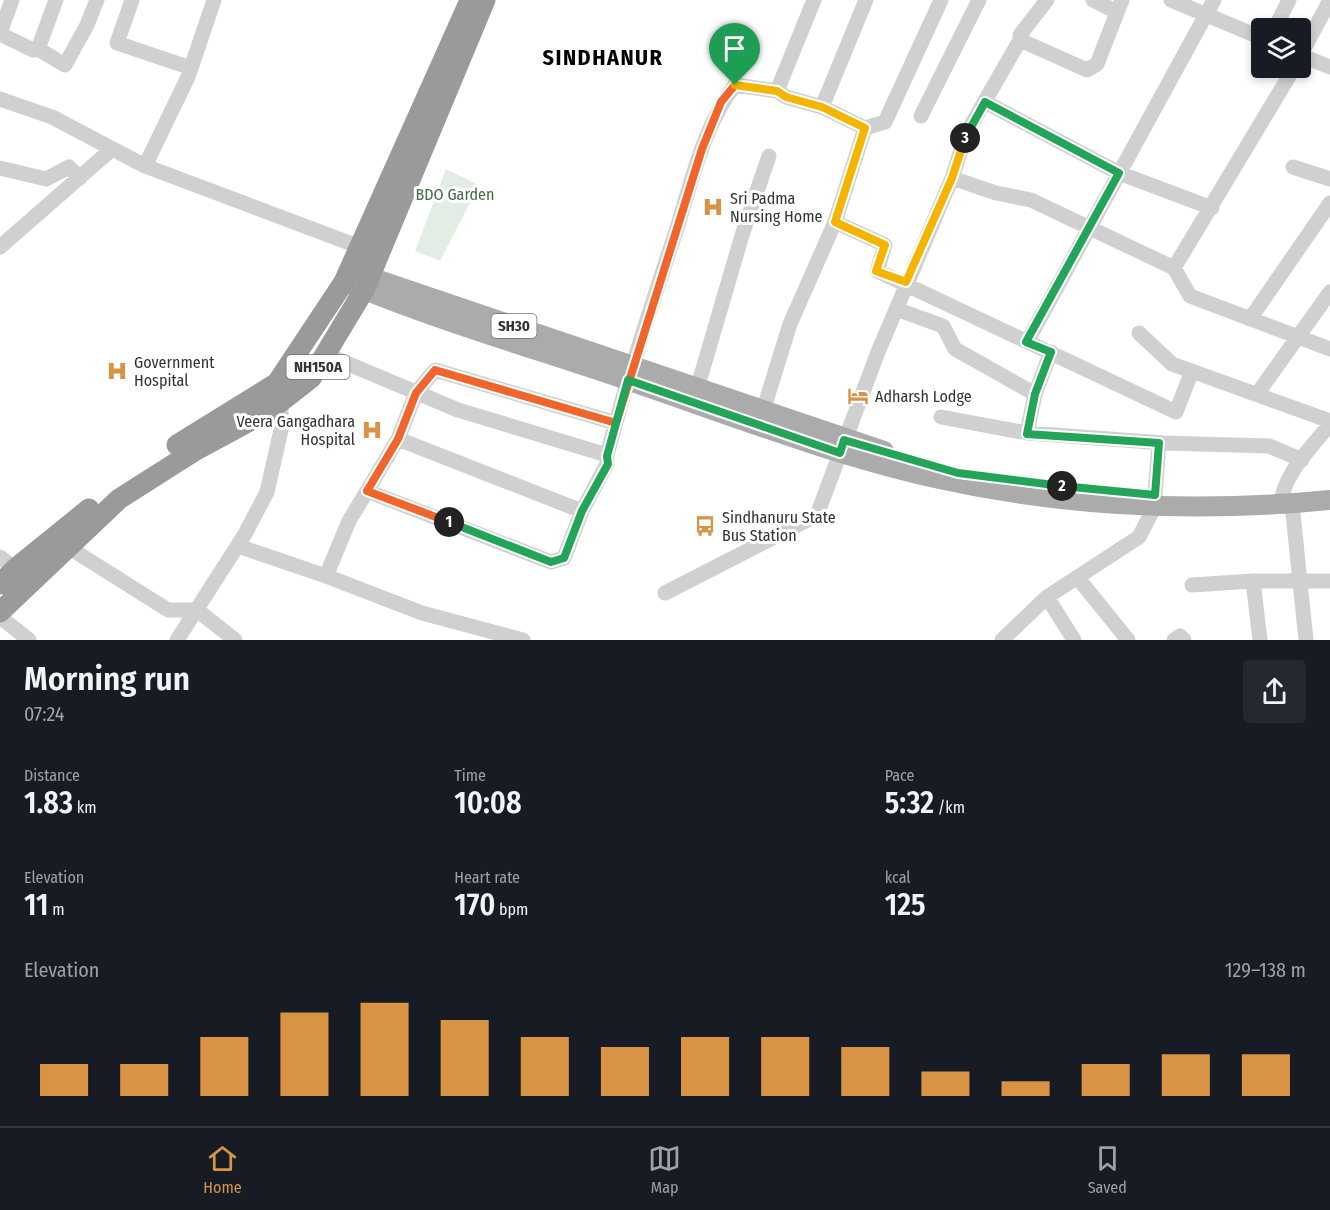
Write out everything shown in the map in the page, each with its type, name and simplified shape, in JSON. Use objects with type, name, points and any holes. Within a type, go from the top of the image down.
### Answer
[{"type":"highway","name":"NH150A","points":[[370,250],[470,0]]},
{"type":"highway","name":"NH150A","points":[[5,570],[141,468],[280,391],[311,378],[326,354],[370,250],[485,0]]},
{"type":"highway","name":"NH150A","points":[[0,612],[119,499],[196,450],[270,410],[280,391],[357,280]]},
{"type":"main road","name":"SH30","points":[[357,280],[630,373],[697,389],[763,411],[842,446]]},
{"type":"main road","points":[[630,373],[934,478],[983,488],[1155,501],[1330,500]]},
{"type":"main road","points":[[1285,501],[1330,489]]},
{"type":"street","points":[[38,49],[56,0]]},
{"type":"street","points":[[9,1],[0,34],[33,50],[38,49],[65,65],[87,25],[97,0]]},
{"type":"street","points":[[132,0],[117,43],[191,68]]},
{"type":"street","points":[[145,166],[191,68],[214,0]]},
{"type":"street","points":[[777,91],[814,0]]},
{"type":"street","points":[[822,107],[866,0]]},
{"type":"street","points":[[367,491],[551,562],[564,558],[582,511],[608,464],[607,456],[630,373],[702,149],[721,102],[735,85],[777,91],[786,97],[822,107],[865,128],[885,122],[941,0]]},
{"type":"street","points":[[921,116],[979,0]]},
{"type":"street","points":[[665,593],[817,515],[906,282],[952,178],[966,134],[1020,40],[1020,35],[1047,0]]},
{"type":"street","points":[[1020,40],[1087,70],[1096,64],[1119,6],[1093,0]]},
{"type":"street","points":[[1171,0],[1251,33]]},
{"type":"street","points":[[1026,342],[1214,0]]},
{"type":"street","points":[[1280,18],[1289,0]]},
{"type":"street","points":[[1311,36],[1330,0]]},
{"type":"street","points":[[1311,59],[1330,67]]},
{"type":"street","points":[[1174,268],[1288,78]]},
{"type":"street","points":[[0,99],[52,117],[145,166],[370,250]]},
{"type":"street","points":[[985,102],[1119,173],[1212,208]]},
{"type":"street","points":[[763,411],[790,324],[835,222],[865,128]]},
{"type":"street","points":[[0,247],[112,148]]},
{"type":"street","points":[[697,389],[742,232],[769,156]]},
{"type":"street","points":[[0,168],[46,178],[69,167],[80,178]]},
{"type":"street","points":[[1293,167],[1330,179]]},
{"type":"street","points":[[952,178],[996,193],[1031,200],[1174,268],[1190,296],[1330,349]]},
{"type":"street","points":[[1250,319],[1330,203]]},
{"type":"street","points":[[835,222],[885,245],[876,271],[906,282],[951,307],[1176,412],[1192,371]]},
{"type":"street","points":[[1257,394],[1296,336],[1330,292]]},
{"type":"street","points":[[896,309],[943,326],[956,349],[1035,394]]},
{"type":"street","points":[[1139,333],[1172,364],[1330,422],[1302,460],[1285,501],[1299,580],[1306,640]]},
{"type":"street","points":[[1027,434],[1035,394],[1051,352]]},
{"type":"street","points":[[326,354],[458,410],[607,456]]},
{"type":"street","points":[[326,576],[349,520],[398,439],[416,393],[435,370],[616,423]]},
{"type":"street","points":[[177,640],[238,546],[267,492],[281,430],[280,391]]},
{"type":"street","points":[[941,417],[1027,434],[1159,443],[1269,446],[1302,460]]},
{"type":"street","points":[[398,439],[582,511]]},
{"type":"street","points":[[1009,638],[1047,597],[1139,537],[1155,501],[1159,443]]},
{"type":"street","points":[[238,546],[326,576],[475,634],[523,640]]},
{"type":"street","points":[[68,547],[168,610],[197,610],[235,640]]},
{"type":"street","points":[[1077,577],[1128,640]]},
{"type":"street","points":[[1192,585],[1253,581],[1330,581]]},
{"type":"street","points":[[1253,581],[1260,640]]},
{"type":"street","points":[[1047,597],[1074,640]]},
{"type":"street","points":[[0,617],[29,640]]},
{"type":"street","points":[[1174,640],[1180,636],[1184,640]]},
{"type":"green space","name":"BDO Garden","points":[[446,169],[479,185],[440,261],[415,251]]},
{"type":"place","name":"Sri Padma Nursing Home","points":[[713,207]]},
{"type":"place","name":"Government Hospital","points":[[117,371]]},
{"type":"place","name":"Adharsh Lodge","points":[[858,396]]},
{"type":"place","name":"Veera Gangadhara Hospital","points":[[372,430]]},
{"type":"place","name":"Sindhanuru State Bus Station","points":[[705,526]]},
{"type":"district","name":"SINDHANUR","points":[[603,57]]},
{"type":"route","points":[[735,85],[721,102],[702,149],[632,367],[616,423],[435,370],[416,393],[398,439],[367,491],[551,562],[564,558],[582,511],[608,464],[607,456],[628,380],[840,453],[844,440],[958,473],[1087,490],[1155,495],[1159,443],[1027,434],[1035,394],[1051,352],[1026,342],[1119,173],[985,102],[966,134],[952,178],[906,282],[876,271],[885,245],[835,222],[865,128],[822,107],[786,97],[777,91],[735,85]]}]
